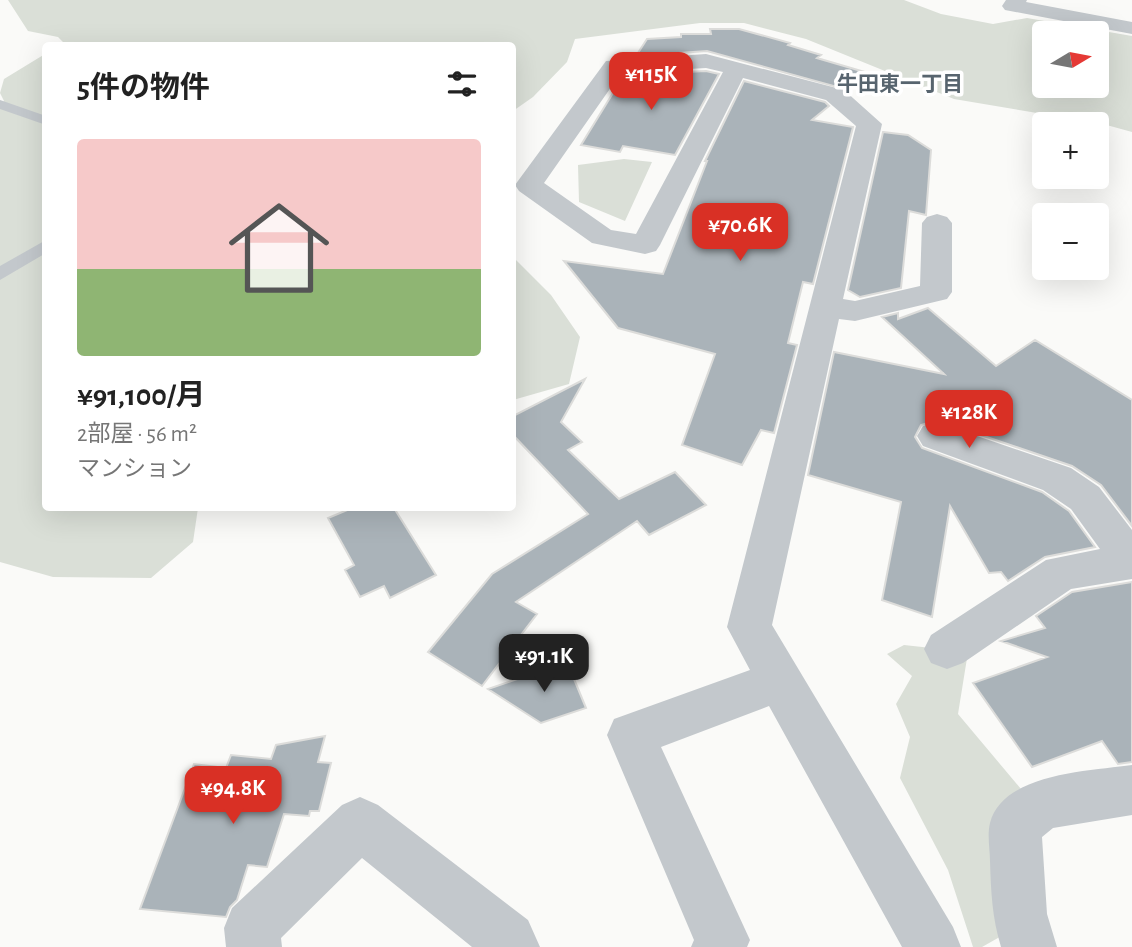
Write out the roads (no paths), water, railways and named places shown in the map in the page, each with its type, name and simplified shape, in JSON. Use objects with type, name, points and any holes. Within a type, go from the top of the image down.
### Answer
[{"type":"street","points":[[1017,0],[1012,6],[1132,28]]},
{"type":"street","points":[[736,69],[645,245],[602,237],[529,185],[614,66],[706,61],[835,95],[869,124],[749,627],[933,947]]},
{"type":"street","points":[[825,306],[855,311],[936,292],[937,223]]},
{"type":"street","points":[[936,436],[1057,479],[1086,498],[1132,562],[1061,573],[947,649]]},
{"type":"street","points":[[719,947],[722,940],[631,735],[780,681]]},
{"type":"street","points":[[1030,947],[1019,914],[1015,825],[1042,804],[1132,790]]},
{"type":"street","points":[[254,947],[252,928],[360,823],[508,940],[512,947]]},
{"type":"lane","points":[[0,104],[42,120]]},
{"type":"lane","points":[[0,274],[42,248]]},
{"type":"district","name":"牛田東一丁目","points":[[900,84]]}]
